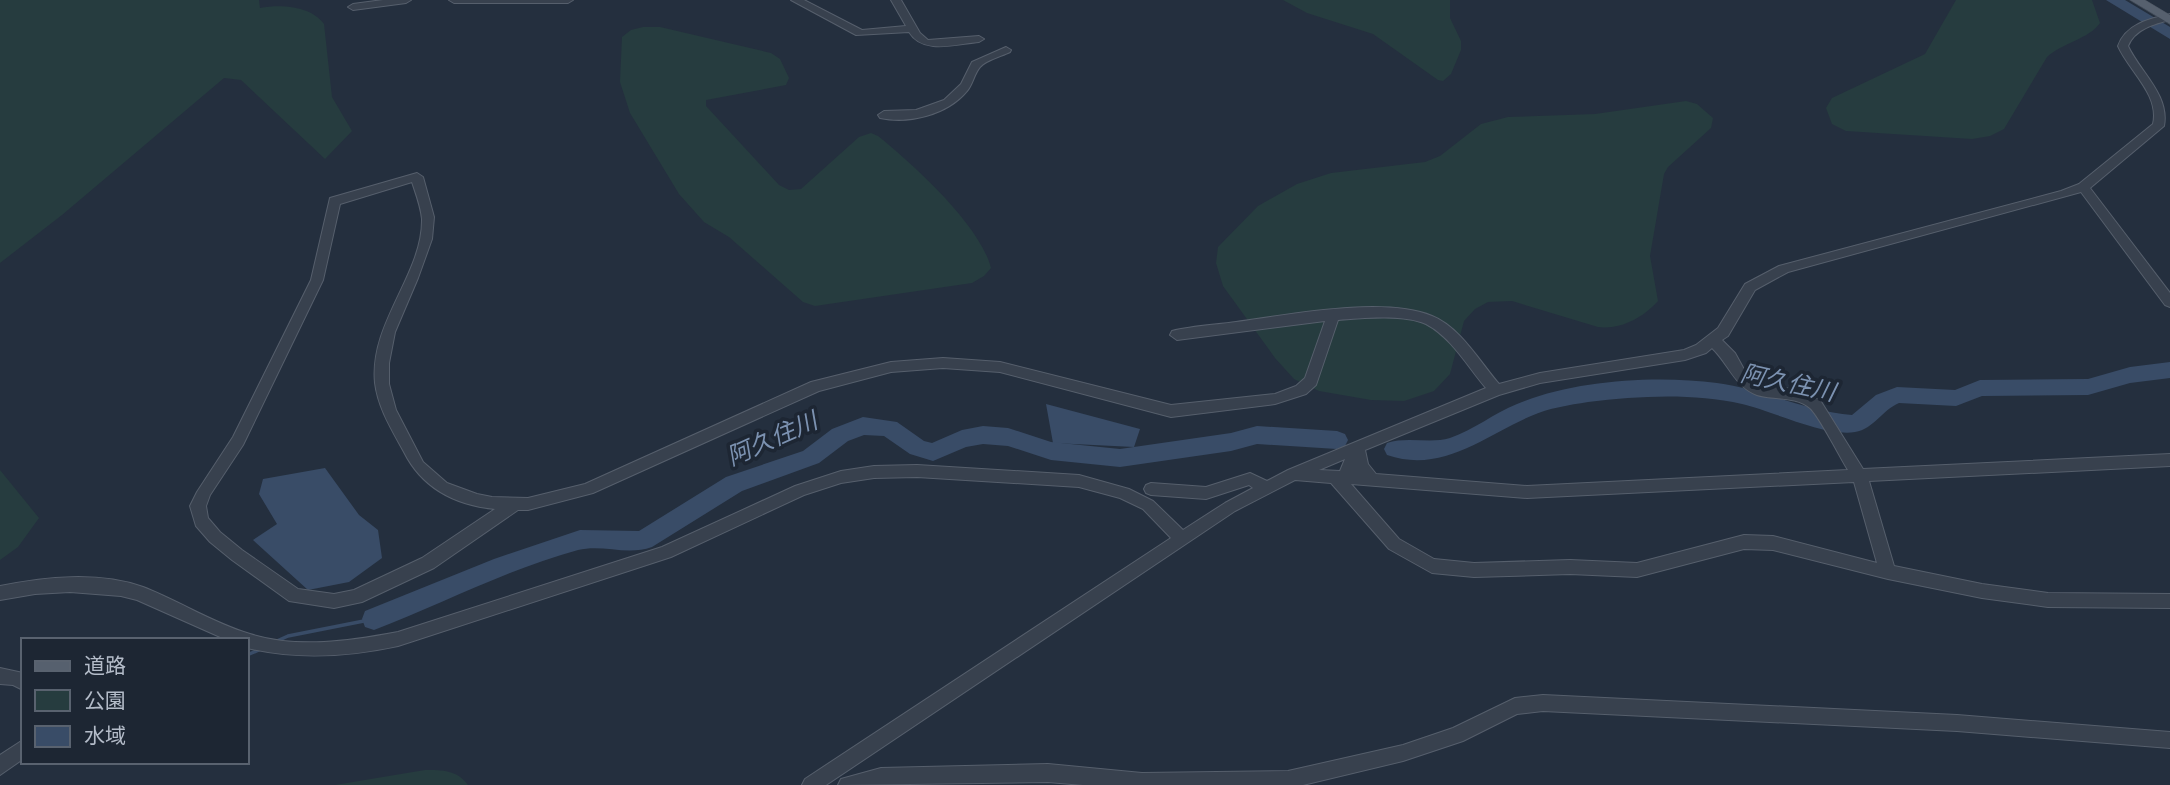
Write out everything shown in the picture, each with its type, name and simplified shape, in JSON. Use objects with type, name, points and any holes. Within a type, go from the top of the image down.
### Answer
[{"type":"main road","points":[[2136,0],[2167,18]]},
{"type":"street","points":[[353,7],[406,0]]},
{"type":"street","points":[[454,0],[568,0]]},
{"type":"street","points":[[796,0],[860,33],[912,29]]},
{"type":"street","points":[[896,0],[912,29],[926,43],[979,39]]},
{"type":"street","points":[[811,785],[1266,486],[1496,390],[1540,378],[1685,355],[1714,341],[1723,332],[1750,287],[1771,274],[2083,187],[2150,134],[2160,121],[2162,110],[2159,103],[2126,57],[2123,46],[2128,34],[2167,18]]},
{"type":"street","points":[[884,115],[898,117],[917,114],[945,104],[967,86],[976,64],[1006,50]]},
{"type":"street","points":[[513,505],[428,563],[356,597],[334,601],[295,596],[237,555],[201,521],[198,506],[204,492],[238,441],[317,280],[334,201],[417,177],[428,217],[426,239],[388,332],[382,363],[382,384],[389,410],[418,466],[442,487],[476,500],[513,505],[544,502],[588,489],[816,386],[891,367],[943,363],[1000,367],[1171,411],[1275,399],[1301,390],[1311,381],[1333,316]]},
{"type":"street","points":[[2083,187],[2170,302]]},
{"type":"street","points":[[1177,335],[1333,316],[1391,312],[1427,319],[1441,328],[1496,390]]},
{"type":"street","points":[[1714,341],[1730,357],[1741,377],[1760,390],[1786,393],[1815,404],[1860,477],[1888,572]]},
{"type":"street","points":[[1340,478],[1357,447]]},
{"type":"street","points":[[1357,447],[1362,466],[1371,479]]},
{"type":"street","points":[[1293,474],[1527,492],[2170,460]]},
{"type":"street","points":[[248,640],[306,651],[353,648],[398,639],[666,552],[823,482],[874,472],[897,470],[1004,474],[1088,483],[1124,494],[1147,505],[1182,539]]},
{"type":"street","points":[[1340,478],[1394,544],[1432,566],[1474,570],[1570,567],[1637,570],[1744,542],[1773,543],[1888,572],[1982,591],[2048,600],[2170,601]]},
{"type":"street","points":[[1151,489],[1206,493],[1250,480],[1266,486]]},
{"type":"street","points":[[0,593],[44,585],[75,583],[122,589],[150,597],[242,638]]},
{"type":"street","points":[[0,676],[21,681]]},
{"type":"street","points":[[846,785],[881,777],[1048,774],[1142,782],[1288,780],[1404,753],[1457,735],[1515,706],[1543,703],[1943,722],[2170,740]]},
{"type":"street","points":[[0,766],[21,750]]},
{"type":"green space","points":[[0,0],[259,0],[260,8],[277,6],[304,10],[324,24],[332,97],[352,131],[325,159],[241,80],[224,78],[62,215],[0,263]]},
{"type":"green space","points":[[1283,0],[1450,0],[1450,18],[1461,41],[1461,50],[1451,74],[1443,81],[1438,80],[1373,34],[1307,13]]},
{"type":"green space","points":[[1956,0],[2092,0],[2100,23],[2089,33],[2047,57],[2004,129],[1990,136],[1972,139],[1846,131],[1832,124],[1826,108],[1832,98],[1925,54]]},
{"type":"green space","points":[[660,27],[771,53],[780,59],[789,78],[786,85],[706,100],[706,106],[779,185],[789,190],[801,189],[859,137],[871,133],[892,148],[944,196],[974,233],[991,268],[972,283],[815,306],[803,302],[729,237],[704,222],[679,194],[630,113],[620,82],[622,37],[631,30]]},
{"type":"green space","points":[[1686,101],[1697,104],[1713,118],[1711,128],[1668,167],[1664,174],[1650,256],[1658,301],[1631,322],[1615,327],[1598,327],[1512,301],[1488,302],[1475,309],[1464,321],[1450,374],[1434,391],[1404,401],[1371,400],[1319,391],[1294,379],[1275,358],[1223,286],[1216,263],[1218,247],[1258,206],[1297,184],[1331,173],[1425,162],[1440,156],[1481,124],[1508,117],[1595,114]]},
{"type":"green space","points":[[0,470],[39,518],[18,547],[0,560]]},
{"type":"green space","points":[[425,770],[454,774],[468,785],[335,785]]},
{"type":"water","points":[[1046,404],[1140,429],[1134,447],[1053,443]]},
{"type":"water","points":[[325,468],[359,515],[378,530],[382,558],[349,582],[308,590],[253,540],[277,524],[259,494],[263,479]]},
{"type":"waterway","points":[[2114,0],[2170,34]]},
{"type":"waterway","name":"阿久住川","points":[[1395,449],[1417,451],[1451,447],[1524,410],[1560,399],[1598,393],[1663,389],[1716,391],[1745,396],[1822,419],[1854,424],[1866,418],[1883,401],[1897,395],[1956,398],[1980,388],[2088,387],[2130,375],[2170,370]]},
{"type":"waterway","name":"阿久住川","points":[[374,619],[502,567],[580,540],[644,540],[734,484],[811,457],[840,435],[863,426],[889,428],[918,448],[933,452],[962,439],[983,435],[1008,437],[1051,451],[1120,458],[1231,442],[1257,435],[1337,440]]},
{"type":"waterway","name":"阿久住川","points":[[277,641],[288,636],[374,619]]},
{"type":"waterway","name":"阿久住川","points":[[248,655],[261,649]]}]
